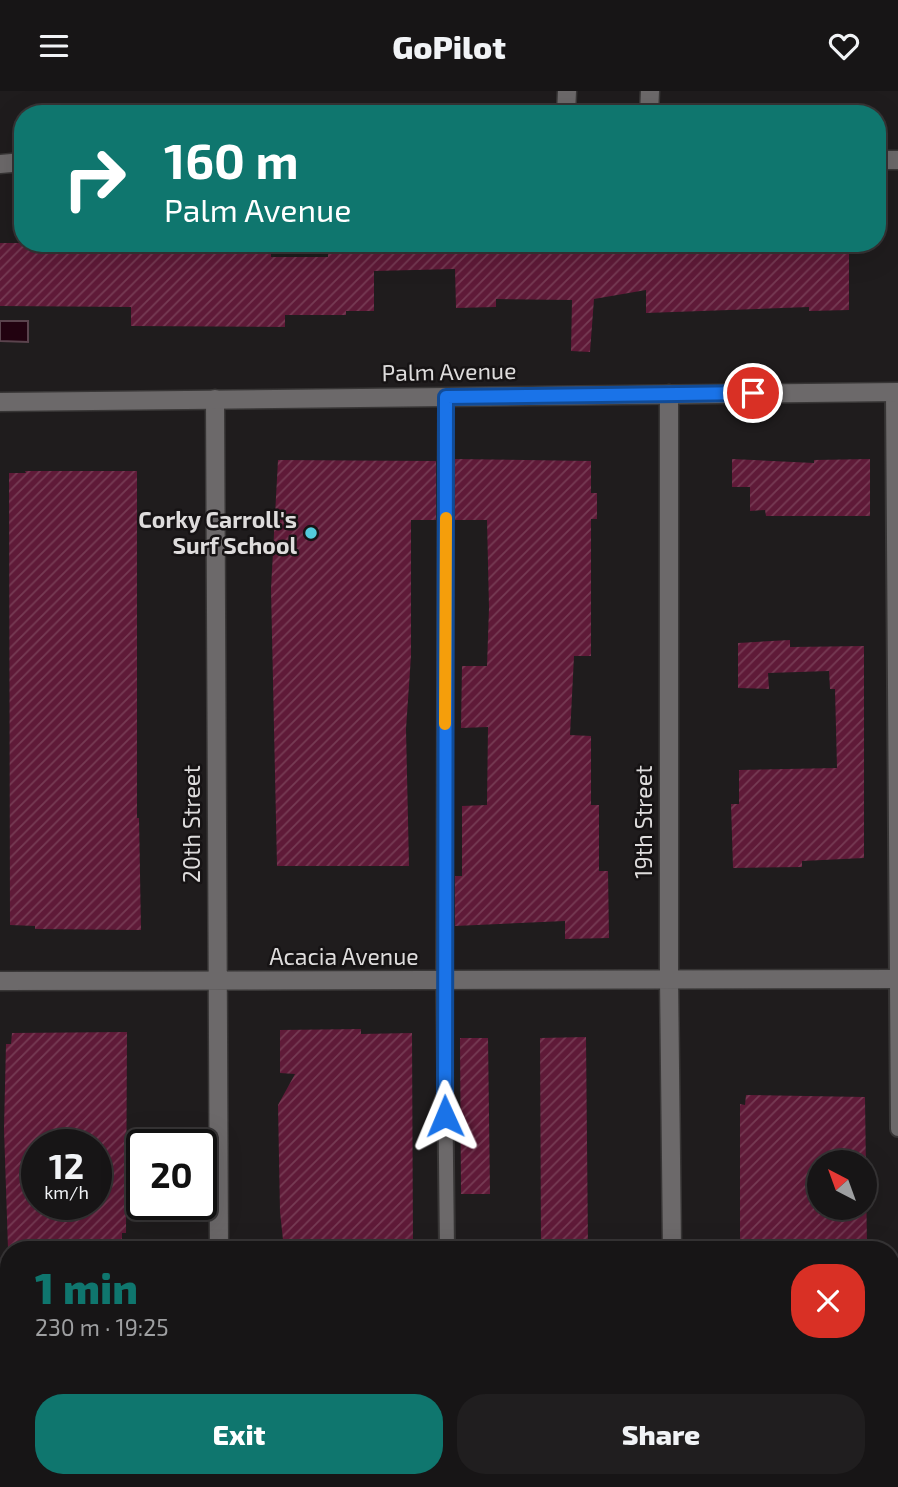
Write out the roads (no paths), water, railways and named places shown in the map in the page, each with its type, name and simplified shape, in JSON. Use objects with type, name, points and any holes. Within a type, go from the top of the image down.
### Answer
[{"type":"street","name":"Palm Avenue","points":[[0,402],[895,392]]},
{"type":"street","name":"19th Street","points":[[669,394],[672,1241]]},
{"type":"street","name":"20th Street","points":[[215,399],[219,1241]]},
{"type":"street","name":"Acacia Avenue","points":[[0,981],[444,982],[669,977],[897,979]]},
{"type":"lane","points":[[895,392],[898,1129]]},
{"type":"lane","points":[[446,397],[444,982],[447,1241]]},
{"type":"place","name":"Corky Carroll's Surf School","points":[[311,533]]}]
